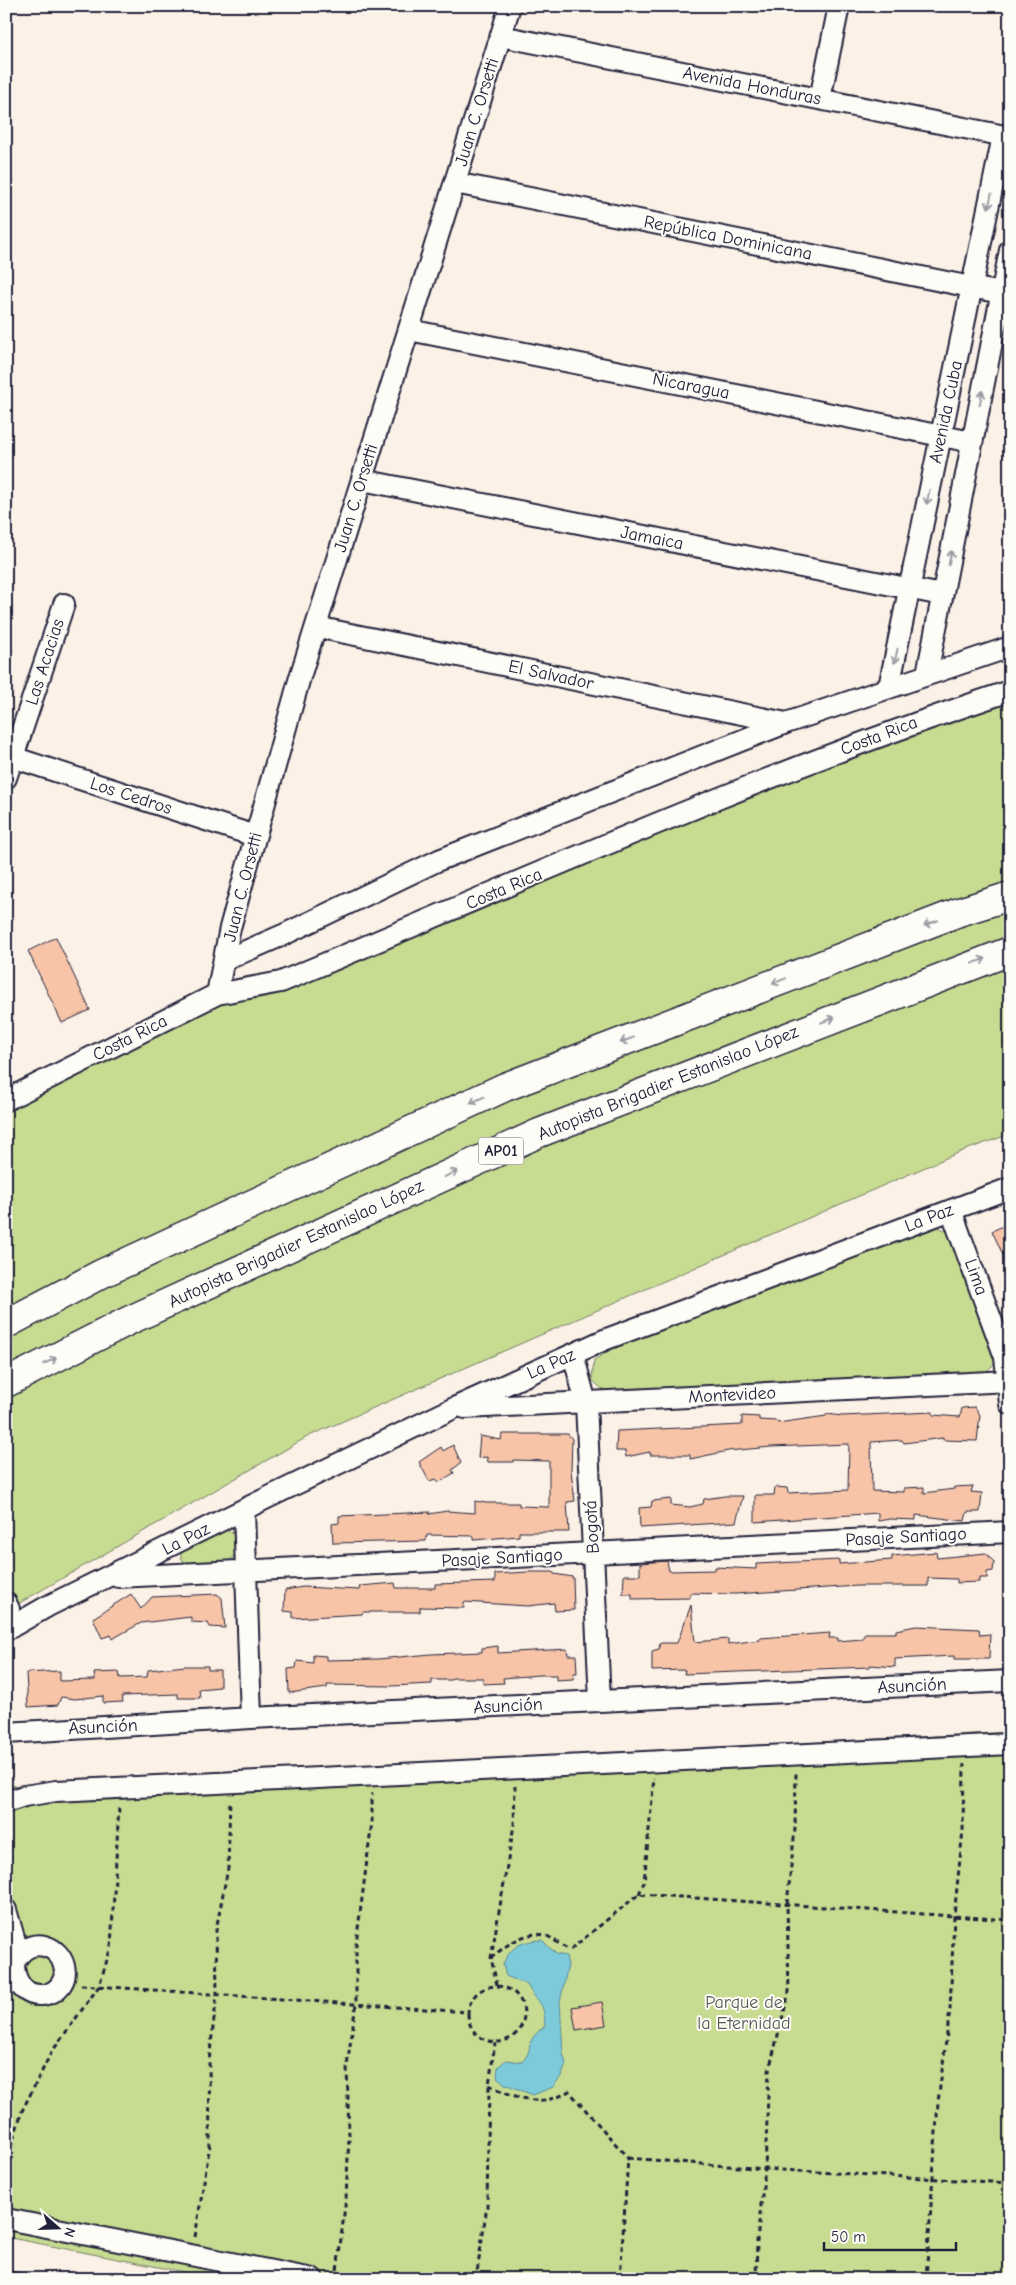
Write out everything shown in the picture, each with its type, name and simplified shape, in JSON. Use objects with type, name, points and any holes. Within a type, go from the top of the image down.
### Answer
[{"type":"highway","points":[[6,1324],[101,1274],[505,1087],[959,912],[1010,896]]},
{"type":"highway","name":"Autopista Brigadier Estanislao López","points":[[6,1383],[130,1320],[539,1133],[1010,951]]},
{"type":"street","name":"Juan C. Orsetti","points":[[217,994],[230,928],[316,626],[510,6]]},
{"type":"street","points":[[820,100],[839,6]]},
{"type":"street","name":"Avenida Honduras","points":[[501,36],[1008,140]]},
{"type":"street","name":"Avenida Cuba","points":[[889,687],[972,286],[1008,140]]},
{"type":"street","name":"República Dominicana","points":[[455,183],[1001,292]]},
{"type":"street","name":"Avenida Cuba","points":[[927,674],[1010,250]]},
{"type":"street","name":"Nicaragua","points":[[409,330],[972,442]]},
{"type":"street","name":"Jamaica","points":[[362,480],[942,595]]},
{"type":"street","name":"Las Acacias","points":[[6,778],[10,756],[64,604]]},
{"type":"street","name":"El Salvador","points":[[316,626],[786,723]]},
{"type":"street","points":[[225,960],[284,935],[439,860],[786,723],[1010,647]]},
{"type":"street","name":"Costa Rica","points":[[6,1100],[217,994],[282,982],[787,771],[918,722],[1010,691]]},
{"type":"street","name":"Los Cedros","points":[[10,756],[255,836]]},
{"type":"street","name":"La Paz","points":[[110,1578],[244,1510],[454,1408],[604,1340],[1010,1188]]},
{"type":"street","name":"Lima","points":[[951,1210],[1005,1357],[1010,1404]]},
{"type":"street","name":"Bogotá","points":[[574,1354],[586,1403],[600,1701]]},
{"type":"street","name":"Montevideo","points":[[454,1408],[1009,1381]]},
{"type":"street","points":[[244,1510],[252,1718]]},
{"type":"street","name":"Pasaje Santiago","points":[[6,1630],[48,1606],[110,1578],[1010,1532]]},
{"type":"street","points":[[6,1603],[9,1609],[6,1620]]},
{"type":"street","name":"Asunción","points":[[6,1733],[252,1718],[1010,1681]]},
{"type":"street","points":[[6,1802],[24,1796],[56,1790],[1010,1744]]},
{"type":"street","points":[[6,1910],[13,1966],[15,1978],[21,1989],[32,1995],[44,1996],[55,1991],[63,1981],[64,1963],[62,1957],[53,1948],[41,1945],[29,1947],[13,1966]]},
{"type":"street","points":[[6,2219],[313,2279]]},
{"type":"path","points":[[926,2279],[938,2102],[950,2010],[954,1916],[963,1830],[964,1746]]},
{"type":"path","points":[[756,2279],[757,2240],[766,2169],[769,2070],[789,1992],[787,1904],[795,1829],[797,1754]]},
{"type":"path","points":[[491,1958],[504,1948],[532,1935],[544,1934],[565,1949],[571,1950],[639,1894],[644,1882],[656,1761]]},
{"type":"path","points":[[497,1985],[491,1958],[514,1825],[515,1768]]},
{"type":"path","points":[[336,2279],[346,2198],[349,2137],[347,2066],[356,2004],[356,1944],[372,1822],[372,1775]]},
{"type":"path","points":[[192,2255],[210,2144],[209,2061],[217,1994],[216,1930],[228,1868],[230,1782]]},
{"type":"path","points":[[639,1894],[1010,1920]]},
{"type":"path","points":[[63,1981],[76,1984],[468,2012]]},
{"type":"path","points":[[497,1985],[510,1988],[519,1997],[524,2008],[524,2021],[518,2033],[508,2040],[495,2043],[483,2040],[473,2031],[468,2020],[468,2007],[474,1995],[484,1988],[497,1985]]},
{"type":"path","points":[[476,2279],[487,2206],[489,2085],[495,2043]]},
{"type":"path","points":[[489,2085],[511,2096],[538,2101],[558,2098],[569,2091],[628,2158],[766,2169],[1010,2183]]},
{"type":"path","points":[[620,2279],[628,2158]]},
{"type":"green space","points":[[1010,691],[1010,1134],[960,1152],[309,1436],[9,1609],[6,1621],[6,1100],[217,994],[282,982]]},
{"type":"green space","points":[[938,1227],[947,1231],[954,1242],[994,1352],[995,1363],[986,1372],[619,1392],[603,1390],[592,1380],[594,1360],[614,1348],[924,1229]]},
{"type":"green space","points":[[227,1529],[233,1533],[235,1548],[233,1557],[228,1561],[206,1565],[186,1564],[181,1558],[181,1553],[187,1548]]},
{"type":"green space","name":"Parque de la Eternidad","points":[[1010,1732],[1010,2279],[219,2279],[6,2237],[6,1786]]},
{"type":"water","points":[[542,1940],[556,1954],[566,1956],[568,1965],[560,2002],[563,2053],[566,2064],[562,2075],[553,2087],[533,2095],[505,2084],[497,2077],[498,2067],[506,2060],[522,2062],[526,2057],[531,2041],[545,2026],[540,2003],[527,1985],[506,1976],[503,1964],[510,1953],[518,1946],[523,1943]]},
{"type":"building","points":[[56,937],[90,1010],[62,1023],[28,951]]},
{"type":"building","points":[[1010,1223],[1010,1270],[992,1231]]},
{"type":"building","points":[[975,1407],[980,1415],[977,1441],[943,1440],[943,1438],[904,1443],[902,1440],[871,1442],[872,1491],[904,1492],[904,1488],[924,1487],[924,1493],[954,1489],[954,1487],[973,1486],[971,1492],[982,1493],[980,1512],[967,1512],[965,1521],[916,1515],[916,1520],[890,1519],[878,1521],[878,1513],[755,1522],[755,1495],[774,1495],[775,1487],[787,1488],[788,1493],[848,1490],[849,1444],[771,1447],[728,1451],[690,1459],[690,1455],[650,1455],[650,1452],[626,1457],[625,1451],[616,1451],[617,1431],[742,1425],[742,1416],[759,1417],[759,1420],[777,1421],[778,1423],[826,1416],[827,1414],[842,1416],[933,1412],[933,1415],[960,1417],[962,1408]]},
{"type":"building","points":[[502,1434],[568,1434],[572,1439],[571,1471],[575,1501],[567,1502],[569,1532],[519,1532],[519,1536],[474,1540],[474,1536],[427,1535],[426,1541],[333,1543],[332,1524],[339,1523],[339,1516],[430,1512],[429,1514],[447,1511],[475,1513],[475,1501],[519,1503],[519,1506],[549,1507],[549,1461],[513,1460],[513,1462],[488,1462],[487,1457],[478,1458],[480,1436],[501,1440]]},
{"type":"building","points":[[453,1445],[461,1463],[452,1470],[454,1473],[439,1482],[436,1479],[429,1481],[419,1462],[441,1447],[443,1451]]},
{"type":"building","points":[[743,1496],[736,1522],[640,1528],[639,1508],[651,1507],[652,1501],[671,1499],[671,1505],[690,1507],[703,1504],[704,1499]]},
{"type":"building","points":[[936,1552],[937,1558],[986,1553],[994,1562],[993,1571],[987,1572],[987,1578],[979,1578],[979,1582],[957,1583],[957,1579],[928,1578],[928,1586],[858,1586],[735,1594],[690,1593],[690,1598],[632,1599],[632,1594],[623,1594],[624,1575],[640,1575],[640,1563],[667,1561],[669,1571],[715,1570],[715,1567],[756,1569],[756,1564],[839,1560],[839,1564],[892,1560],[892,1556]]},
{"type":"building","points":[[553,1572],[554,1574],[573,1577],[574,1610],[555,1611],[554,1603],[528,1606],[464,1602],[464,1608],[420,1607],[420,1612],[363,1612],[362,1614],[293,1618],[293,1612],[284,1611],[285,1590],[303,1587],[359,1590],[360,1586],[395,1583],[396,1588],[435,1588],[435,1584],[495,1582],[495,1574]]},
{"type":"building","points":[[131,1594],[141,1609],[152,1597],[217,1594],[222,1598],[225,1628],[210,1627],[208,1623],[191,1622],[191,1617],[141,1623],[112,1639],[111,1635],[102,1638],[93,1618]]},
{"type":"building","points":[[691,1605],[695,1642],[728,1639],[728,1644],[760,1640],[760,1638],[830,1633],[829,1638],[838,1638],[838,1641],[862,1639],[865,1633],[896,1633],[896,1630],[916,1626],[979,1629],[980,1635],[990,1634],[989,1659],[954,1659],[954,1656],[895,1659],[895,1667],[870,1665],[870,1667],[684,1674],[685,1670],[652,1671],[652,1651],[659,1649],[660,1643],[677,1643]]},
{"type":"building","points":[[498,1646],[498,1653],[567,1649],[568,1655],[576,1655],[577,1673],[574,1673],[573,1679],[556,1680],[556,1675],[539,1675],[503,1678],[504,1683],[483,1684],[483,1678],[452,1678],[451,1680],[432,1680],[432,1684],[391,1686],[327,1685],[327,1688],[289,1693],[288,1669],[296,1668],[297,1661],[313,1663],[313,1655],[326,1656],[326,1660],[378,1659],[482,1652],[482,1648]]},
{"type":"building","points":[[185,1666],[208,1666],[208,1670],[220,1670],[220,1687],[199,1689],[200,1698],[178,1698],[178,1694],[122,1696],[123,1702],[103,1703],[103,1696],[75,1699],[61,1697],[58,1705],[28,1707],[26,1673],[60,1671],[60,1681],[95,1680],[94,1673],[119,1672],[120,1678],[147,1677],[148,1670]]},
{"type":"building","points":[[602,2002],[606,2025],[576,2030],[572,2007]]},
{"type":"railway","points":[[6,2272],[43,2279]]}]
